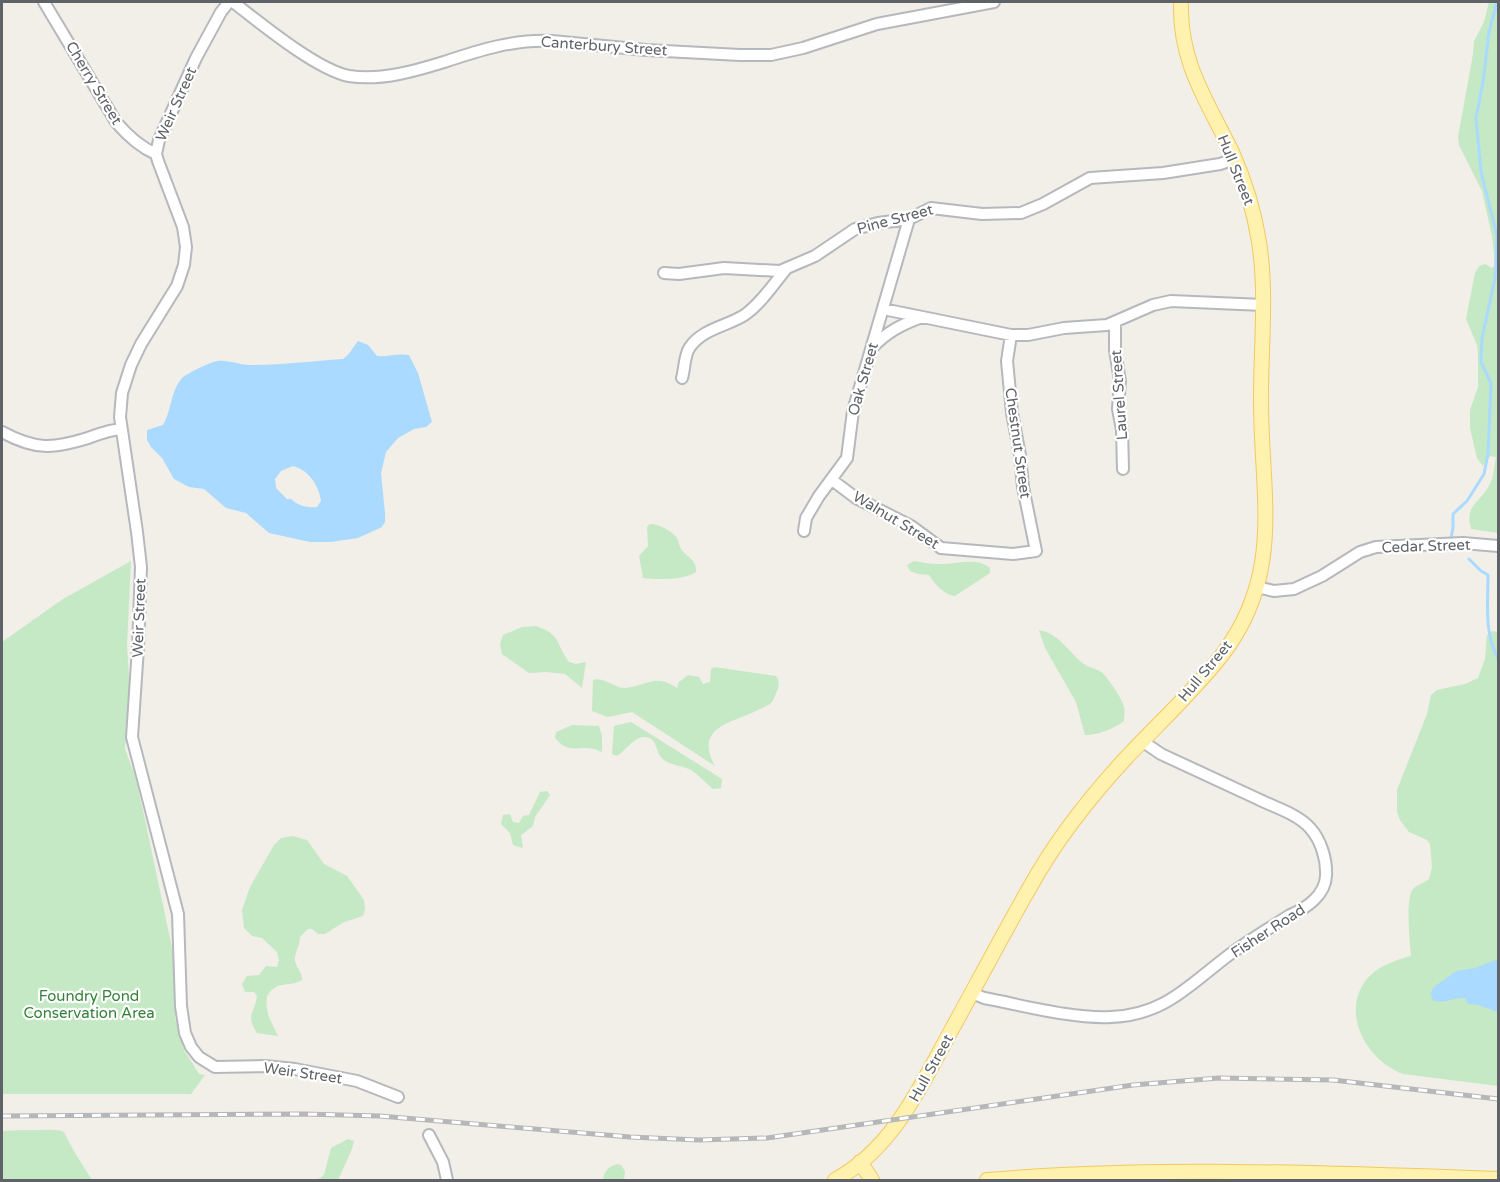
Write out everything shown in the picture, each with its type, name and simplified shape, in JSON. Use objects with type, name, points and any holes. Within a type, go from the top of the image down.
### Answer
[{"type":"main road","name":"Hull Street","points":[[841,1179],[901,1119],[926,1079],[1031,884],[1057,843],[1086,803],[1221,656],[1240,626],[1257,587],[1263,563],[1267,524],[1261,407],[1263,277],[1257,226],[1235,159],[1190,67],[1182,30],[1181,2]]},
{"type":"main road","points":[[860,1162],[872,1180]]},
{"type":"main road","points":[[987,1180],[1082,1174],[1151,1173],[1356,1173],[1498,1179]]},
{"type":"street","name":"Cherry Street","points":[[44,2],[116,122],[136,142],[156,154]]},
{"type":"street","name":"Weir Street","points":[[231,2],[217,20],[182,88],[159,140],[156,154],[183,227],[186,247],[184,265],[177,286],[141,344],[127,373],[120,400],[121,429],[141,567],[132,737],[178,914],[181,1006],[188,1041],[199,1057],[215,1067],[266,1066],[357,1081],[398,1097]]},
{"type":"street","name":"Canterbury Street","points":[[231,2],[315,61],[336,72],[364,77],[403,73],[493,46],[533,41],[771,55],[803,48],[877,24],[994,2]]},
{"type":"street","name":"Pine Street","points":[[664,273],[679,274],[724,268],[776,271],[815,256],[855,229],[909,219],[926,209],[936,207],[982,214],[1021,213],[1043,204],[1084,180],[1163,172],[1220,164],[1235,159]]},
{"type":"street","name":"Oak Street","points":[[804,531],[806,518],[847,458],[852,417],[909,219]]},
{"type":"street","points":[[682,378],[690,346],[702,336],[746,314],[763,298],[786,269]]},
{"type":"street","points":[[884,309],[1011,335],[1028,335],[1064,328],[1095,327],[1115,322],[1153,305],[1171,301],[1263,305]]},
{"type":"street","points":[[870,350],[884,336],[899,326],[922,317]]},
{"type":"street","name":"Laurel Street","points":[[1115,322],[1123,469]]},
{"type":"street","name":"Chestnut Street","points":[[1011,335],[1007,361],[1012,414],[1036,551]]},
{"type":"street","points":[[2,432],[31,445],[52,447],[67,445],[121,429]]},
{"type":"street","name":"Walnut Street","points":[[831,480],[856,498],[911,526],[941,548],[1004,553],[1036,551]]},
{"type":"street","name":"Cedar Street","points":[[1257,587],[1274,591],[1294,589],[1371,548],[1463,543],[1498,546]]},
{"type":"street","name":"Fisher Road","points":[[972,993],[984,998],[1093,1017],[1119,1017],[1146,1011],[1182,994],[1230,954],[1299,911],[1320,893],[1326,879],[1325,860],[1315,836],[1305,824],[1285,812],[1161,754],[1142,741]]},
{"type":"street","points":[[429,1135],[443,1162],[447,1180]]},
{"type":"green space","points":[[1489,2],[1498,2],[1498,533],[1471,529],[1470,521],[1471,509],[1491,483],[1496,457],[1490,456],[1483,466],[1477,458],[1470,428],[1470,410],[1478,387],[1478,353],[1466,319],[1475,273],[1479,266],[1485,264],[1492,268],[1495,265],[1492,236],[1482,191],[1459,145],[1458,137],[1474,41],[1484,22]]},
{"type":"green space","points":[[650,524],[666,529],[676,537],[683,552],[695,564],[696,572],[678,578],[643,578],[639,556],[648,546],[647,527]]},
{"type":"green space","name":"Foundry Pond Conservation Area","points":[[131,561],[127,645],[130,693],[125,749],[135,776],[175,962],[175,1018],[184,1050],[199,1074],[205,1075],[191,1094],[2,1094],[2,642],[63,599]]},
{"type":"green space","points":[[914,561],[938,564],[978,562],[990,568],[990,573],[955,596],[943,591],[929,575],[910,571],[907,565]]},
{"type":"green space","points":[[536,626],[554,636],[569,662],[576,664],[586,662],[582,688],[565,674],[529,673],[502,654],[500,644],[503,635],[522,627]]},
{"type":"green space","points":[[1039,630],[1053,635],[1084,664],[1104,674],[1123,704],[1124,721],[1105,731],[1085,735],[1076,702],[1045,648]]},
{"type":"green space","points":[[1492,631],[1498,632],[1498,1086],[1403,1074],[1390,1068],[1369,1048],[1357,1022],[1356,1008],[1359,994],[1370,975],[1386,965],[1411,956],[1409,901],[1413,889],[1429,879],[1432,867],[1430,844],[1427,840],[1409,832],[1400,820],[1397,812],[1397,790],[1427,714],[1431,695],[1437,690],[1465,684],[1478,678],[1485,659],[1487,635]]},
{"type":"green space","points":[[714,667],[776,676],[779,684],[770,704],[728,723],[712,734],[709,742],[710,753],[715,766],[632,712],[608,717],[592,711],[593,680],[601,680],[625,688],[662,681],[677,688],[679,682],[688,675],[699,677],[703,684],[710,682],[711,669]]},
{"type":"green space","points":[[631,722],[722,779],[721,788],[713,789],[691,770],[664,760],[654,741],[648,738],[637,739],[617,756],[612,754],[614,726]]},
{"type":"green space","points":[[572,725],[599,726],[602,736],[602,752],[588,748],[566,747],[561,744],[555,738],[556,732]]},
{"type":"green space","points":[[547,791],[550,795],[535,817],[533,826],[521,835],[523,848],[513,845],[510,833],[501,824],[503,815],[510,814],[513,822],[519,823],[523,816],[529,815],[540,792]]},
{"type":"green space","points":[[292,836],[307,840],[324,864],[347,876],[364,900],[365,909],[363,916],[344,922],[325,934],[318,934],[308,929],[300,937],[295,961],[302,980],[275,987],[267,996],[268,1013],[278,1036],[257,1033],[251,1018],[257,996],[254,992],[245,992],[242,984],[247,976],[259,975],[266,966],[277,967],[279,960],[277,952],[262,938],[252,936],[244,928],[242,910],[250,887],[274,845],[281,838]]},
{"type":"green space","points":[[2,1131],[64,1132],[92,1180],[2,1180]]},
{"type":"green space","points":[[348,1139],[354,1141],[338,1180],[317,1180],[324,1175],[331,1148]]},
{"type":"green space","points":[[617,1164],[621,1165],[625,1171],[624,1180],[603,1180],[607,1169]]},
{"type":"water","points":[[358,341],[368,345],[377,356],[409,355],[418,373],[432,422],[426,427],[414,429],[398,438],[386,452],[381,473],[385,522],[382,527],[358,538],[310,542],[269,533],[246,513],[226,508],[204,489],[189,487],[174,479],[162,458],[147,440],[147,430],[163,425],[178,383],[188,374],[205,365],[222,361],[250,365],[285,364],[343,359]],"holes":[[[293,466],[312,479],[318,490],[321,501],[317,507],[303,506],[287,499],[276,488],[275,479],[281,471]]]},
{"type":"water","points":[[1498,959],[1498,1012],[1468,1004],[1465,998],[1440,1002],[1432,1000],[1431,992],[1434,987],[1456,971],[1475,968]]},
{"type":"waterway","points":[[1451,538],[1453,514],[1467,501],[1484,474],[1488,454],[1491,383],[1481,362],[1482,338],[1495,279],[1497,236],[1481,172],[1476,118],[1489,32],[1497,2]]},
{"type":"waterway","points":[[1469,559],[1488,575],[1489,629],[1498,658]]},
{"type":"railway","points":[[2,1116],[303,1114],[380,1116],[630,1137],[699,1140],[767,1138],[1133,1085],[1219,1078],[1333,1080],[1498,1099]]}]
